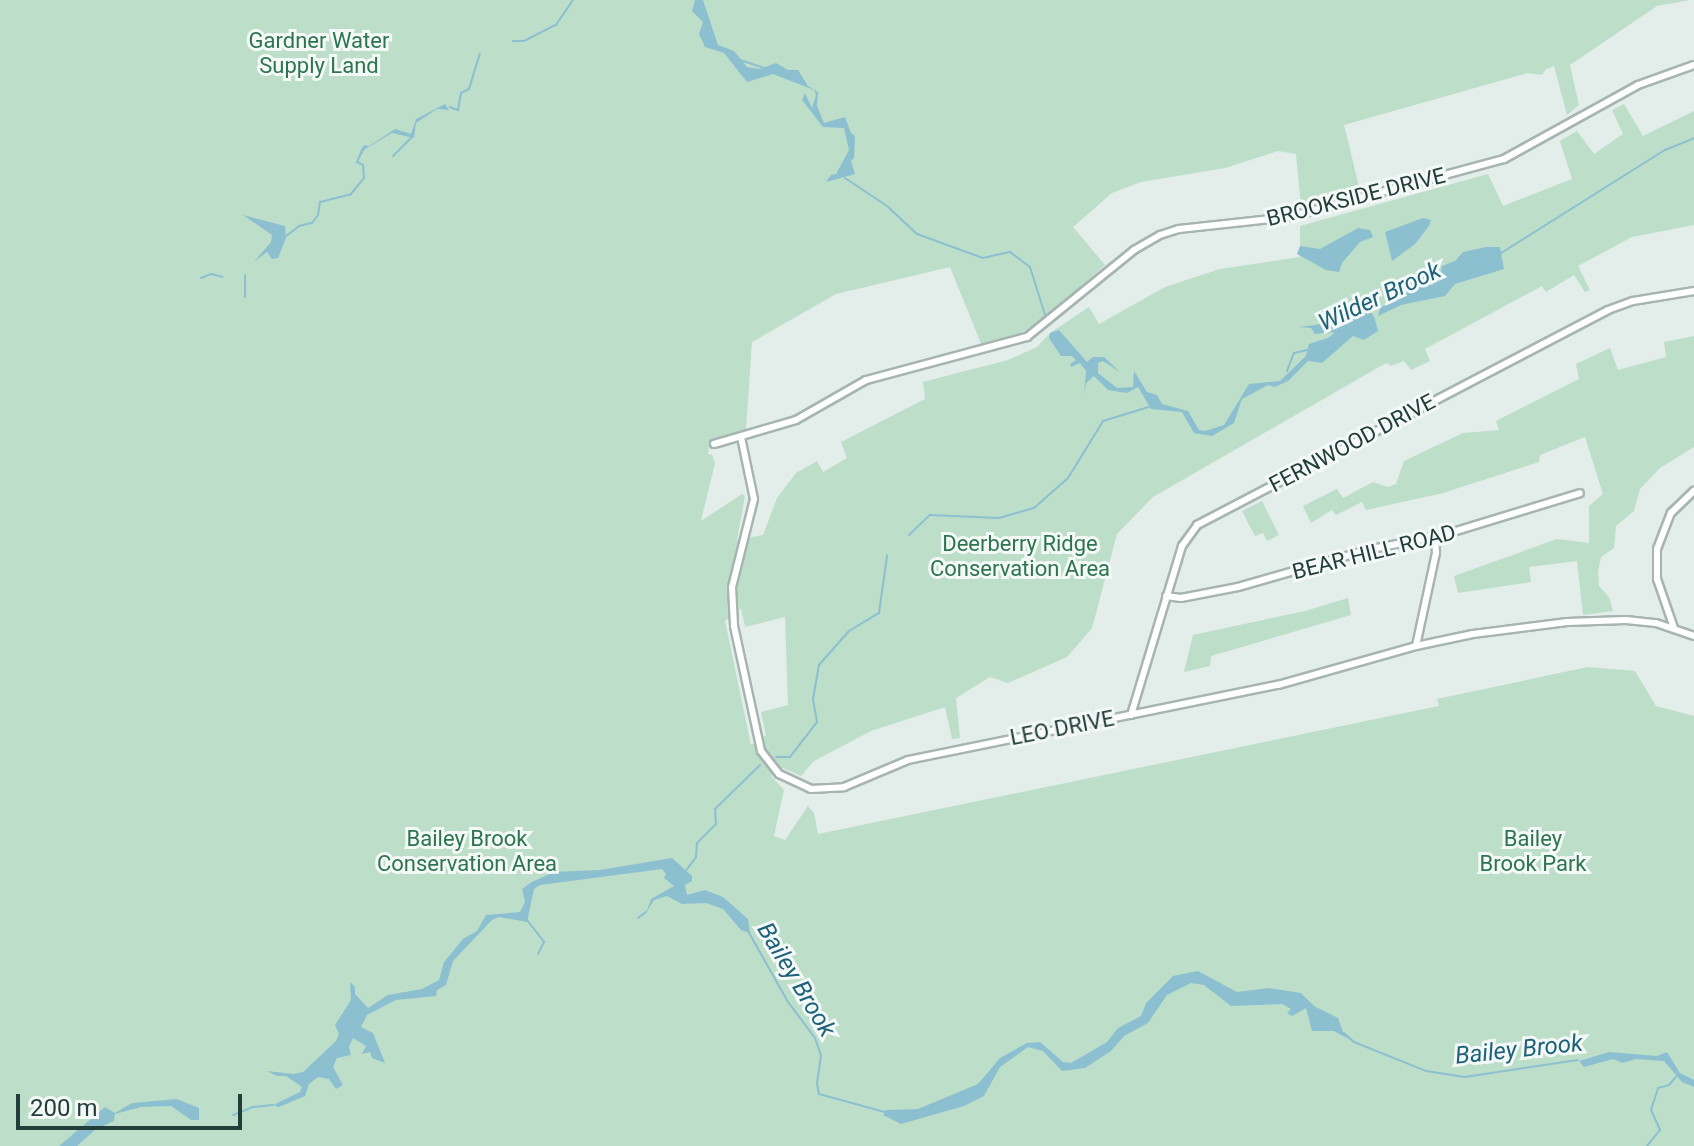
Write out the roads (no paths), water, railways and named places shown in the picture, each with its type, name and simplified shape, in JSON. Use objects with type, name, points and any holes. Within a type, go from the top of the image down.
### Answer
[{"type":"street","name":"BROOKSIDE DRIVE","points":[[714,444],[803,418],[866,380],[1004,346],[1041,328],[1134,250],[1160,235],[1179,229],[1289,217],[1496,162],[1526,149],[1638,85],[1694,65]]},
{"type":"street","name":"FERNWOOD DRIVE","points":[[1131,715],[1183,542],[1200,522],[1608,310],[1633,301],[1694,291]]},
{"type":"street","name":"LEO DRIVE","points":[[741,437],[754,499],[732,587],[732,616],[759,745],[769,763],[785,778],[811,789],[832,790],[908,760],[1278,685],[1416,646],[1506,629],[1626,620],[1674,628],[1694,636]]},
{"type":"street","points":[[1674,628],[1657,579],[1657,549],[1671,513],[1694,491]]},
{"type":"street","name":"BEAR HILL ROAD","points":[[1166,596],[1181,598],[1238,587],[1367,550],[1435,537],[1580,493]]},
{"type":"street","points":[[1416,646],[1436,553],[1435,537]]},
{"type":"water","points":[[695,0],[703,0],[718,45],[734,51],[747,67],[759,69],[776,63],[788,70],[798,70],[808,86],[818,92],[817,106],[824,123],[845,117],[855,136],[854,158],[851,161],[855,174],[826,182],[836,174],[849,150],[844,128],[823,127],[802,100],[805,93],[812,108],[816,95],[814,90],[773,74],[747,82],[724,53],[705,47],[699,34],[703,22],[692,11]]},
{"type":"water","points":[[445,104],[449,110],[437,109],[416,123],[414,138],[392,133],[365,149],[357,162],[364,145],[369,146],[395,129],[411,134],[416,119]]},
{"type":"water","points":[[243,215],[285,226],[286,238],[278,258],[272,259],[267,252],[254,262],[271,242],[272,235]]},
{"type":"water","points":[[1423,218],[1431,220],[1429,226],[1415,244],[1392,261],[1385,232]]},
{"type":"water","points":[[1358,228],[1370,230],[1373,237],[1360,242],[1342,263],[1339,272],[1326,270],[1297,254],[1300,246],[1320,249]]},
{"type":"water","points":[[1500,247],[1504,269],[1455,284],[1445,296],[1401,305],[1378,316],[1380,308],[1399,297],[1411,280],[1424,273],[1440,276],[1442,266],[1455,261],[1463,252]]},
{"type":"water","points":[[1364,305],[1375,319],[1378,331],[1364,340],[1353,336],[1322,363],[1308,361],[1288,381],[1275,387],[1268,385],[1242,399],[1234,423],[1212,436],[1194,433],[1182,412],[1151,409],[1138,387],[1127,393],[1108,390],[1094,376],[1086,383],[1084,395],[1086,371],[1080,363],[1071,367],[1070,364],[1076,360],[1072,356],[1061,356],[1049,338],[1050,333],[1059,330],[1087,362],[1093,357],[1104,357],[1120,372],[1103,361],[1098,363],[1098,373],[1117,388],[1133,387],[1134,371],[1147,392],[1157,395],[1162,404],[1188,411],[1199,430],[1205,431],[1224,425],[1249,384],[1280,381],[1306,356],[1309,344],[1334,336],[1333,332],[1315,334],[1311,328],[1299,327],[1329,323],[1326,310],[1340,317],[1356,314]]},
{"type":"water","points":[[672,858],[692,876],[692,881],[685,885],[687,895],[705,890],[723,897],[748,919],[750,933],[741,930],[723,909],[706,903],[682,904],[667,896],[654,900],[646,913],[651,899],[674,886],[664,878],[666,874],[662,869],[540,885],[534,889],[527,922],[499,917],[492,920],[453,961],[446,985],[437,990],[436,996],[396,1000],[367,1015],[361,1027],[373,1033],[385,1063],[372,1058],[370,1052],[362,1054],[366,1046],[353,1038],[349,1047],[351,1055],[337,1058],[333,1067],[343,1085],[336,1089],[329,1079],[318,1077],[309,1084],[305,1096],[279,1107],[273,1105],[300,1092],[302,1087],[286,1076],[267,1071],[303,1072],[336,1041],[339,1034],[335,1025],[351,1000],[350,982],[355,987],[355,994],[368,1008],[388,995],[422,989],[439,980],[444,962],[463,939],[477,931],[486,915],[520,912],[525,902],[522,889],[532,882],[554,872],[600,870]]},
{"type":"water","points":[[1198,971],[1237,992],[1269,988],[1301,993],[1314,1006],[1338,1018],[1343,1032],[1354,1042],[1334,1031],[1312,1031],[1306,1008],[1292,1016],[1287,1013],[1291,1009],[1282,1004],[1231,1006],[1204,985],[1191,983],[1167,995],[1148,1023],[1124,1036],[1111,1051],[1085,1068],[1062,1071],[1043,1051],[1028,1047],[1000,1067],[984,1096],[964,1106],[901,1124],[883,1115],[886,1110],[918,1109],[978,1084],[1000,1058],[1027,1043],[1040,1042],[1063,1062],[1071,1063],[1107,1042],[1118,1028],[1141,1016],[1146,1003],[1173,976]]},
{"type":"water","points":[[1609,1052],[1657,1056],[1667,1052],[1680,1073],[1694,1080],[1694,1087],[1682,1082],[1664,1061],[1636,1059],[1622,1063],[1613,1059],[1584,1067],[1579,1061]]},
{"type":"water","points":[[177,1099],[199,1108],[199,1120],[191,1120],[171,1106],[141,1107],[115,1114],[114,1121],[96,1129],[77,1146],[59,1146],[105,1107],[115,1113],[132,1103]]},
{"type":"waterway","points":[[513,41],[524,41],[556,25],[573,0]]},
{"type":"waterway","points":[[450,107],[458,110],[461,93],[469,89],[480,54]]},
{"type":"waterway","name":"Wilder Brook","points":[[740,60],[764,68]]},
{"type":"waterway","points":[[393,156],[413,136]]},
{"type":"waterway","name":"Wilder Brook","points":[[1498,255],[1665,150],[1694,138]]},
{"type":"waterway","points":[[285,237],[299,226],[312,223],[318,215],[320,202],[351,194],[364,178],[363,165],[357,162],[363,148]]},
{"type":"waterway","name":"Wilder Brook","points":[[845,178],[887,206],[917,234],[983,258],[1010,252],[1030,267],[1046,318]]},
{"type":"waterway","points":[[201,278],[211,274],[223,277]]},
{"type":"waterway","points":[[245,275],[245,297]]},
{"type":"waterway","name":"Wilder Brook","points":[[1324,342],[1335,334]]},
{"type":"waterway","points":[[1287,371],[1294,353],[1308,350]]},
{"type":"waterway","points":[[909,535],[930,515],[999,518],[1034,508],[1068,478],[1103,421],[1149,407]]},
{"type":"waterway","points":[[776,757],[790,757],[817,722],[813,699],[819,665],[849,631],[879,613],[887,556]]},
{"type":"waterway","points":[[684,873],[696,857],[697,843],[716,824],[715,809],[760,765]]},
{"type":"waterway","points":[[638,918],[646,912]]},
{"type":"waterway","points":[[527,920],[544,942],[538,954]]},
{"type":"waterway","name":"Bailey Brook","points":[[748,931],[788,1002],[815,1038],[821,1055],[817,1084],[819,1094],[885,1112]]},
{"type":"waterway","name":"Bailey Brook","points":[[1344,1033],[1354,1042],[1426,1071],[1465,1077],[1578,1060]]},
{"type":"waterway","points":[[1647,1146],[1660,1130],[1651,1110],[1658,1088],[1669,1085],[1676,1077]]},
{"type":"waterway","name":"Bailey Brook","points":[[233,1115],[253,1107],[273,1105]]},
{"type":"park label","name":"Gardner Water Supply Land","points":[[319,52]]},
{"type":"park label","name":"Deerberry Ridge Conservation Area","points":[[1020,556]]},
{"type":"park label","name":"Bailey Brook Conservation Area","points":[[467,850]]},
{"type":"park label","name":"Bailey Brook Park","points":[[1533,850]]}]
